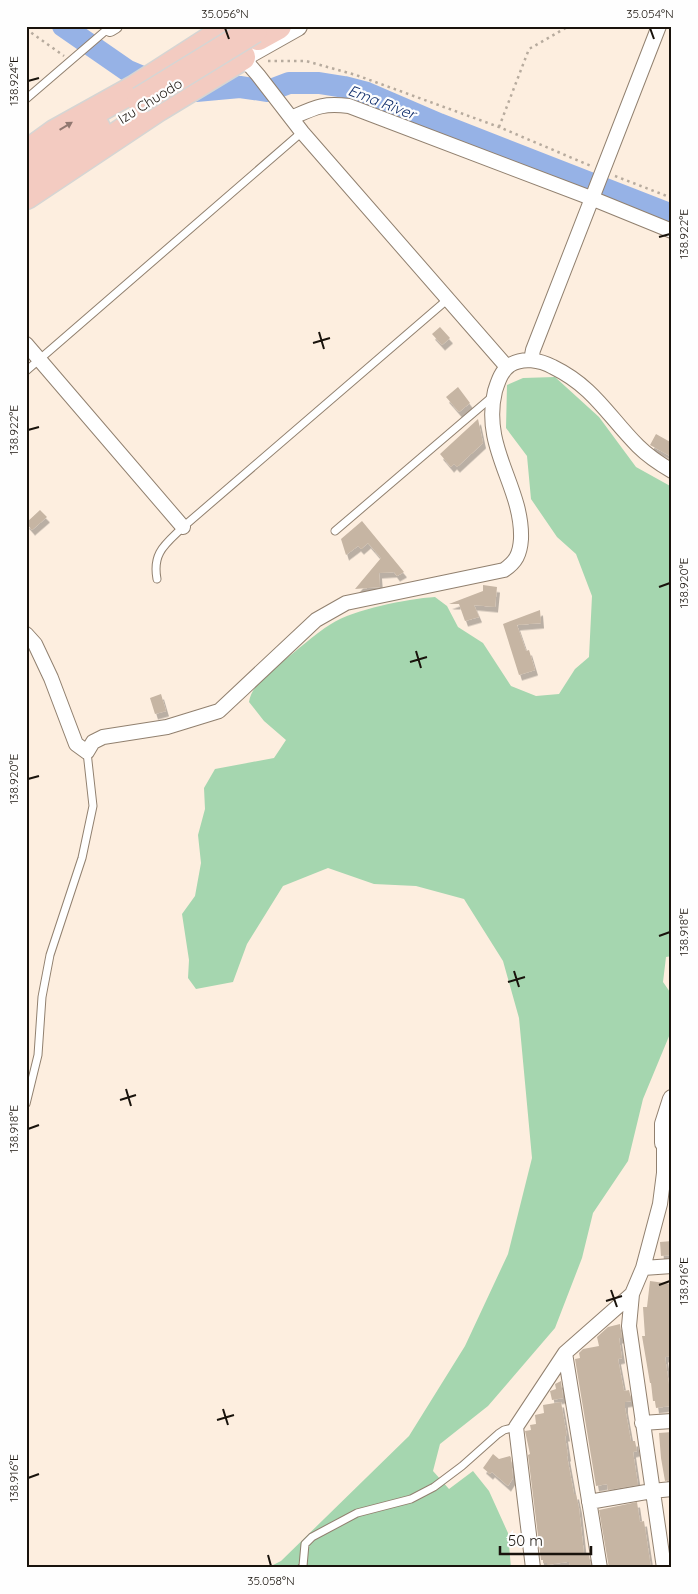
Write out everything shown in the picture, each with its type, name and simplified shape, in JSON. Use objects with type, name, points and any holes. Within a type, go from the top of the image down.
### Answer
[{"type":"highway","points":[[26,196],[144,100],[186,55],[249,40]]},
{"type":"highway","points":[[26,154],[55,133],[219,71],[249,40]]},
{"type":"highway","name":"Izu Chuodo","points":[[26,174],[144,100],[249,40]]},
{"type":"highway","name":"Izu Chuodo","points":[[26,185],[144,100]]},
{"type":"main road","points":[[249,40],[297,26]]},
{"type":"street","points":[[531,360],[533,350],[659,26]]},
{"type":"street","points":[[249,40],[282,106],[302,132],[507,367]]},
{"type":"street","points":[[291,118],[320,105],[349,106],[592,197],[672,231]]},
{"type":"street","points":[[26,344],[184,527]]},
{"type":"street","points":[[26,634],[35,644],[51,678],[76,744],[87,752],[93,742],[103,737],[167,727],[219,711],[316,620],[346,604],[493,574],[504,570],[513,563],[517,556],[521,540],[520,520],[494,438],[494,396],[498,380],[507,367],[516,362],[531,360],[547,363],[564,372],[595,396],[639,447],[672,471]]},
{"type":"street","points":[[666,1559],[652,1491],[629,1326],[632,1294],[666,1203],[664,1173],[668,1142],[664,1124],[672,1099]]},
{"type":"street","points":[[643,1268],[672,1266]]},
{"type":"street","points":[[533,1568],[516,1428],[565,1353],[632,1294]]},
{"type":"street","points":[[565,1353],[600,1568]]},
{"type":"street","points":[[642,1423],[672,1421]]},
{"type":"street","points":[[589,1502],[672,1489]]},
{"type":"lane","points":[[26,99],[109,28]]},
{"type":"lane","points":[[26,371],[302,132]]},
{"type":"lane","points":[[157,579],[157,557],[160,550],[184,527],[448,299]]},
{"type":"lane","points":[[335,531],[494,396]]},
{"type":"lane","points":[[26,1104],[38,1055],[42,997],[50,955],[82,858],[93,806],[87,752]]},
{"type":"lane","points":[[301,1568],[303,1566],[305,1544],[312,1537],[357,1513],[411,1499],[434,1487],[462,1466],[498,1434],[504,1430],[516,1428]]},
{"type":"path","points":[[499,127],[529,49],[569,26]]},
{"type":"path","points":[[26,29],[74,58]]},
{"type":"path","points":[[249,40],[271,62],[306,62],[356,75],[499,127],[602,172],[672,198]]},
{"type":"green space","points":[[555,377],[599,417],[636,467],[672,487],[672,956],[666,957],[663,982],[672,995],[672,1029],[643,1099],[628,1161],[593,1213],[582,1258],[555,1328],[488,1406],[440,1444],[433,1471],[449,1489],[473,1471],[489,1491],[508,1533],[511,1568],[267,1568],[281,1561],[409,1436],[465,1346],[508,1254],[532,1158],[519,1018],[503,961],[464,899],[416,886],[374,884],[328,868],[283,886],[247,944],[233,982],[196,989],[188,978],[189,960],[182,914],[195,896],[201,863],[198,835],[205,809],[204,788],[215,769],[274,758],[286,740],[264,721],[249,702],[253,690],[272,670],[324,628],[367,609],[396,602],[435,597],[447,606],[458,627],[483,643],[511,686],[536,696],[559,694],[575,669],[589,657],[592,596],[576,554],[557,537],[531,499],[527,456],[506,428],[507,385],[523,378]]},
{"type":"building","points":[[440,327],[450,338],[442,345],[432,334]]},
{"type":"building","points":[[458,387],[470,403],[459,412],[446,397]]},
{"type":"building","points":[[478,419],[483,443],[457,467],[454,464],[451,467],[440,454]]},
{"type":"building","points":[[656,434],[672,443],[672,457],[650,445]]},
{"type":"building","points":[[40,510],[47,517],[32,530],[26,523]]},
{"type":"building","points":[[362,521],[404,572],[397,576],[394,572],[379,573],[380,587],[355,589],[381,558],[368,543],[361,549],[358,546],[346,555],[341,539]]},
{"type":"building","points":[[483,585],[497,587],[495,607],[474,605],[479,617],[465,621],[459,604],[449,604],[483,591]]},
{"type":"building","points":[[540,610],[541,623],[517,625],[526,651],[529,650],[535,670],[519,675],[503,624]]},
{"type":"building","points":[[161,694],[166,711],[155,714],[150,698]]},
{"type":"building","points":[[672,1241],[672,1255],[661,1256],[660,1242]]},
{"type":"building","points":[[650,1281],[672,1284],[672,1356],[665,1357],[671,1398],[669,1398],[670,1406],[656,1408],[655,1401],[653,1401],[642,1336],[645,1336],[643,1307],[647,1307]]},
{"type":"building","points":[[620,1324],[622,1338],[619,1338],[622,1358],[618,1359],[624,1391],[629,1390],[631,1398],[631,1401],[625,1402],[625,1408],[631,1441],[635,1441],[637,1451],[633,1452],[638,1485],[608,1490],[607,1484],[596,1486],[575,1359],[580,1358],[579,1353],[583,1349],[599,1346],[597,1337],[608,1327]]},
{"type":"building","points":[[561,1381],[563,1398],[552,1400],[550,1391],[556,1389],[555,1384]]},
{"type":"building","points":[[561,1402],[567,1436],[565,1436],[567,1456],[574,1494],[576,1494],[579,1508],[584,1554],[589,1554],[591,1568],[570,1568],[569,1562],[547,1565],[547,1563],[543,1563],[543,1560],[541,1560],[528,1455],[530,1454],[525,1431],[531,1430],[530,1425],[536,1424],[535,1415],[544,1413],[543,1405]]},
{"type":"building","points":[[672,1432],[672,1480],[665,1481],[659,1433]]},
{"type":"building","points":[[493,1454],[499,1459],[510,1456],[511,1458],[513,1478],[508,1486],[492,1472],[490,1474],[483,1468]]},
{"type":"building","points":[[637,1502],[640,1522],[644,1521],[651,1568],[609,1568],[599,1510]]},
{"type":"waterway","name":"Ema River","points":[[63,26],[128,71],[166,87],[196,91],[240,87],[268,91],[289,83],[319,83],[344,87],[367,93],[439,124],[672,215]]}]
